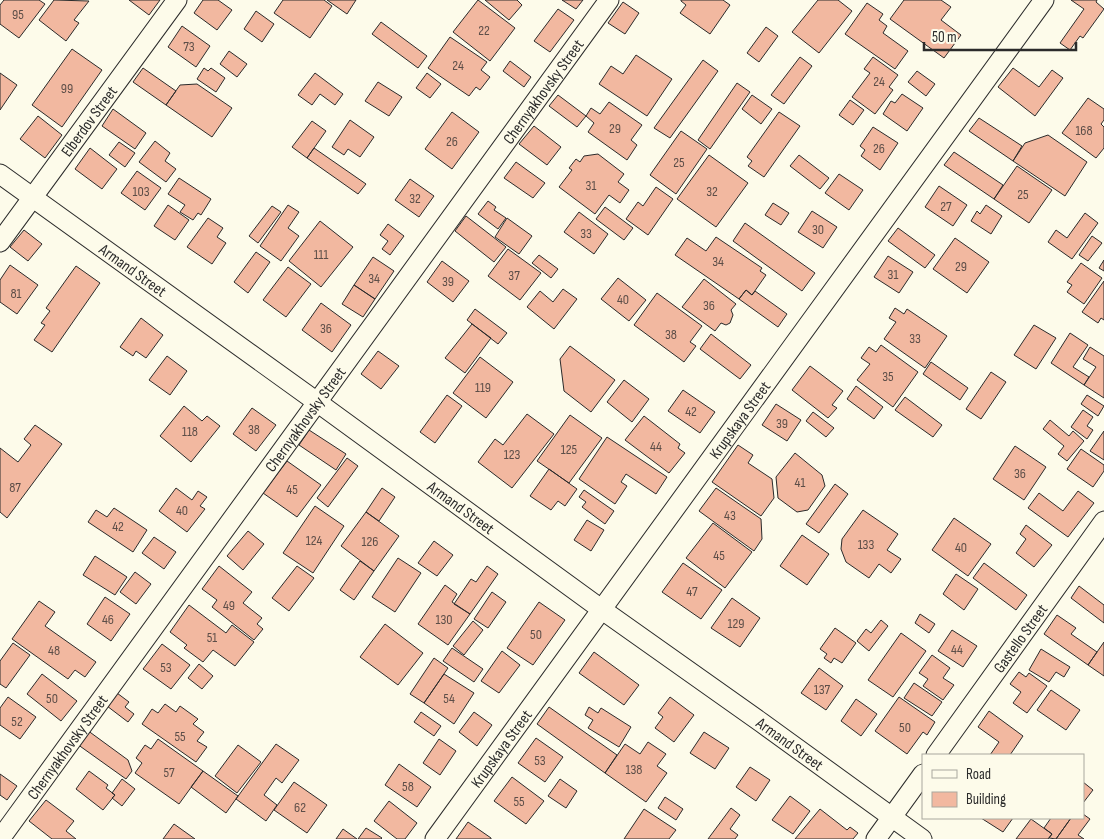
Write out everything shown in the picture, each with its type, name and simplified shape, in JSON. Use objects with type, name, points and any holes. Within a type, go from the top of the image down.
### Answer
[{"type":"street","name":"Elberdov Street","points":[[0,242],[177,0]]},
{"type":"street","name":"Chernyakhovsky Street","points":[[0,839],[609,0]]},
{"type":"street","name":"Krupskaya Street","points":[[435,839],[1044,0]]},
{"type":"street","name":"Armand Street","points":[[0,174],[317,402],[600,610],[922,839]]},
{"type":"street","name":"Gastello Street","points":[[937,754],[1104,521]]},
{"type":"street","points":[[876,839],[922,775]]},
{"type":"building","points":[[4,0],[39,0],[45,4],[19,38],[0,24],[0,5]]},
{"type":"building","points":[[54,0],[89,1],[74,20],[79,23],[66,41],[39,20]]},
{"type":"building","points":[[129,0],[160,0],[149,15]]},
{"type":"building","points":[[203,0],[218,0],[232,10],[217,30],[194,13]]},
{"type":"building","points":[[283,0],[324,0],[332,6],[310,38],[274,13]]},
{"type":"building","points":[[327,0],[356,0],[347,14]]},
{"type":"building","points":[[478,0],[515,28],[490,61],[453,32]]},
{"type":"building","points":[[485,0],[517,0],[522,5],[509,20]]},
{"type":"building","points":[[562,0],[583,0],[576,9]]},
{"type":"building","points":[[681,0],[723,0],[730,5],[710,34],[680,13],[686,5]]},
{"type":"building","points":[[818,0],[838,0],[852,11],[819,53],[792,32]]},
{"type":"building","points":[[904,0],[941,0],[951,7],[941,20],[961,35],[944,58],[890,19]]},
{"type":"building","points":[[1071,0],[1097,0],[1096,2],[1104,9],[1083,38],[1080,36],[1070,50],[1060,43],[1084,9]]},
{"type":"building","points":[[623,2],[639,13],[625,34],[608,23]]},
{"type":"building","points":[[867,3],[883,14],[879,20],[887,26],[883,33],[908,51],[895,69],[845,34]]},
{"type":"building","points":[[558,9],[574,20],[550,52],[534,41]]},
{"type":"building","points":[[256,11],[274,24],[262,42],[244,29]]},
{"type":"building","points":[[381,22],[427,56],[418,68],[372,34]]},
{"type":"building","points":[[182,26],[210,46],[196,67],[168,47]]},
{"type":"building","points":[[766,27],[778,36],[759,62],[747,53]]},
{"type":"building","points":[[450,37],[487,62],[481,70],[490,77],[480,90],[476,87],[469,96],[428,68]]},
{"type":"building","points":[[72,49],[102,70],[62,127],[32,105]]},
{"type":"building","points":[[229,51],[247,64],[237,77],[220,64]]},
{"type":"building","points":[[636,55],[672,79],[647,116],[599,84],[611,66],[623,74]]},
{"type":"building","points":[[800,57],[812,66],[784,104],[771,95]]},
{"type":"building","points":[[873,57],[898,75],[889,87],[893,90],[875,114],[852,97],[870,73],[864,69]]},
{"type":"building","points":[[703,60],[718,71],[670,138],[654,128]]},
{"type":"building","points":[[510,61],[531,77],[524,87],[503,71]]},
{"type":"building","points":[[143,68],[176,91],[166,105],[133,82]]},
{"type":"building","points":[[204,68],[208,71],[211,68],[225,78],[216,92],[197,79]]},
{"type":"building","points":[[1013,68],[1039,87],[1052,70],[1063,78],[1035,116],[998,87]]},
{"type":"building","points":[[917,71],[935,84],[926,96],[908,82]]},
{"type":"building","points":[[0,73],[17,85],[0,110]]},
{"type":"building","points":[[315,73],[343,94],[335,105],[320,94],[312,105],[298,95]]},
{"type":"building","points":[[427,73],[441,84],[430,98],[416,88]]},
{"type":"building","points":[[378,82],[402,97],[389,116],[365,101]]},
{"type":"building","points":[[737,83],[750,92],[710,149],[698,140]]},
{"type":"building","points":[[197,84],[232,108],[212,137],[166,105],[180,85]]},
{"type":"building","points":[[902,94],[923,108],[907,131],[883,114],[891,101],[895,103]]},
{"type":"building","points":[[558,95],[586,116],[577,127],[549,106]]},
{"type":"building","points":[[752,95],[772,109],[761,124],[742,109]]},
{"type":"building","points":[[1088,98],[1104,109],[1104,120],[1101,124],[1104,127],[1104,148],[1096,158],[1062,133]]},
{"type":"building","points":[[850,100],[864,110],[853,125],[839,115]]},
{"type":"building","points":[[609,102],[642,125],[631,140],[637,145],[627,160],[588,132],[594,123],[586,116],[591,108],[600,114]]},
{"type":"building","points":[[113,109],[146,133],[135,149],[102,126]]},
{"type":"building","points":[[452,112],[479,132],[452,169],[425,149]]},
{"type":"building","points":[[779,112],[800,126],[764,177],[748,166],[752,161],[747,157]]},
{"type":"building","points":[[38,116],[62,135],[45,158],[20,139]]},
{"type":"building","points":[[979,118],[1022,146],[1013,161],[969,131]]},
{"type":"building","points":[[350,120],[374,137],[360,157],[348,149],[344,155],[332,147]]},
{"type":"building","points":[[312,121],[326,131],[307,158],[292,147]]},
{"type":"building","points":[[534,126],[561,147],[547,165],[519,144]]},
{"type":"building","points":[[873,127],[898,143],[880,170],[861,156],[865,150],[860,146]]},
{"type":"building","points":[[681,131],[707,149],[676,194],[650,175]]},
{"type":"building","points":[[1048,135],[1087,162],[1065,196],[1013,161],[1025,143]]},
{"type":"building","points":[[155,141],[170,153],[165,161],[176,169],[166,182],[139,162]]},
{"type":"building","points":[[119,142],[135,153],[125,167],[109,155]]},
{"type":"building","points":[[90,148],[117,169],[102,189],[75,169]]},
{"type":"building","points":[[314,148],[366,184],[358,194],[307,158]]},
{"type":"building","points":[[954,152],[1003,185],[994,199],[944,165]]},
{"type":"building","points":[[598,154],[624,174],[618,182],[629,190],[620,203],[609,195],[595,214],[559,187],[572,170],[569,168],[576,159],[580,162],[584,156]]},
{"type":"building","points":[[709,155],[748,183],[716,227],[677,199]]},
{"type":"building","points":[[799,155],[829,178],[820,189],[790,166]]},
{"type":"building","points":[[516,162],[545,183],[533,198],[504,178]]},
{"type":"building","points":[[1017,166],[1052,190],[1029,223],[994,199]]},
{"type":"building","points":[[137,171],[161,188],[145,210],[121,193]]},
{"type":"building","points":[[839,174],[863,190],[849,210],[825,193]]},
{"type":"building","points":[[179,178],[211,199],[201,215],[198,213],[193,220],[180,212],[185,205],[168,194]]},
{"type":"building","points":[[410,179],[434,196],[419,217],[395,200]]},
{"type":"building","points":[[939,186],[967,205],[953,226],[925,207]]},
{"type":"building","points":[[656,187],[673,199],[648,235],[626,219],[638,202],[643,206]]},
{"type":"building","points":[[488,201],[496,207],[494,210],[506,218],[498,229],[478,214]]},
{"type":"building","points":[[773,203],[789,213],[781,225],[765,215]]},
{"type":"building","points":[[168,205],[189,220],[175,240],[154,226]]},
{"type":"building","points":[[288,205],[299,212],[288,228],[299,236],[281,261],[260,246]]},
{"type":"building","points":[[986,205],[1002,216],[991,234],[971,221],[977,211],[980,214]]},
{"type":"building","points":[[272,206],[281,212],[258,243],[249,236]]},
{"type":"building","points":[[605,207],[633,228],[624,240],[596,219]]},
{"type":"building","points":[[812,211],[837,227],[823,248],[798,232]]},
{"type":"building","points":[[579,212],[608,234],[594,254],[564,232]]},
{"type":"building","points":[[1085,213],[1098,223],[1072,259],[1048,242],[1056,230],[1067,238]]},
{"type":"building","points":[[466,216],[506,247],[494,262],[455,231]]},
{"type":"building","points":[[208,218],[223,228],[217,237],[226,243],[212,264],[187,247]]},
{"type":"building","points":[[507,218],[532,236],[519,254],[495,237]]},
{"type":"building","points":[[320,221],[353,247],[321,287],[289,261]]},
{"type":"building","points":[[745,223],[815,273],[802,291],[733,241]]},
{"type":"building","points":[[388,224],[404,236],[390,255],[382,249],[388,241],[380,235]]},
{"type":"building","points":[[898,228],[935,255],[925,268],[888,241]]},
{"type":"building","points":[[24,230],[42,244],[28,261],[10,247]]},
{"type":"building","points":[[1092,236],[1102,243],[1088,261],[1079,255]]},
{"type":"building","points":[[716,237],[762,268],[760,271],[766,275],[752,295],[746,290],[739,299],[675,255],[687,238],[706,251]]},
{"type":"building","points":[[955,238],[989,262],[967,293],[933,269]]},
{"type":"building","points":[[508,249],[541,273],[520,300],[488,276]]},
{"type":"building","points":[[256,252],[270,262],[248,293],[234,282]]},
{"type":"building","points":[[539,255],[558,269],[551,278],[532,263]]},
{"type":"building","points":[[888,256],[913,272],[899,293],[874,277]]},
{"type":"building","points":[[373,257],[394,271],[375,299],[354,285]]},
{"type":"building","points":[[1104,260],[1104,271],[1099,268]]},
{"type":"building","points":[[442,261],[469,281],[453,302],[427,282]]},
{"type":"building","points":[[1081,263],[1102,278],[1084,304],[1067,292],[1072,285],[1067,282]]},
{"type":"building","points":[[10,265],[38,285],[17,314],[0,302],[0,280]]},
{"type":"building","points":[[76,266],[100,283],[52,352],[34,340],[45,325],[41,323],[50,311],[46,308]]},
{"type":"building","points":[[288,267],[311,284],[286,317],[263,300]]},
{"type":"building","points":[[618,278],[646,300],[629,321],[601,299]]},
{"type":"building","points":[[704,279],[736,304],[731,310],[733,315],[730,323],[726,325],[721,323],[715,331],[682,307]]},
{"type":"building","points":[[1104,281],[1104,320],[1101,318],[1098,323],[1082,312]]},
{"type":"building","points":[[354,285],[375,299],[363,317],[342,304]]},
{"type":"building","points":[[563,289],[577,299],[554,329],[527,307],[540,291],[553,302]]},
{"type":"building","points":[[746,290],[752,295],[755,291],[787,314],[778,327],[739,299]]},
{"type":"building","points":[[657,293],[702,326],[690,342],[696,346],[684,362],[634,325]]},
{"type":"building","points":[[321,303],[351,325],[332,352],[302,330]]},
{"type":"building","points":[[895,308],[904,314],[907,309],[947,336],[925,368],[884,339],[896,322],[889,318]]},
{"type":"building","points":[[475,309],[507,333],[498,344],[467,320]]},
{"type":"building","points":[[141,318],[163,335],[146,358],[136,351],[133,356],[120,347]]},
{"type":"building","points":[[472,324],[491,338],[465,373],[445,358]]},
{"type":"building","points":[[1034,325],[1056,338],[1036,369],[1014,355]]},
{"type":"building","points":[[1070,333],[1088,345],[1073,367],[1089,377],[1084,385],[1051,363]]},
{"type":"building","points":[[711,334],[751,365],[740,379],[700,349]]},
{"type":"building","points":[[881,345],[918,372],[893,407],[857,380],[870,364],[861,358],[869,347],[876,352]]},
{"type":"building","points":[[570,346],[615,380],[591,412],[564,391],[560,359]]},
{"type":"building","points":[[1090,347],[1104,356],[1104,398],[1084,385],[1096,367],[1083,359]]},
{"type":"building","points":[[378,351],[399,366],[381,389],[361,374]]},
{"type":"building","points":[[167,356],[187,371],[170,395],[149,380]]},
{"type":"building","points":[[480,357],[513,382],[486,418],[453,393]]},
{"type":"building","points":[[931,362],[968,388],[960,400],[923,374]]},
{"type":"building","points":[[810,366],[843,391],[832,405],[837,408],[828,418],[792,390]]},
{"type":"building","points":[[991,372],[1006,382],[981,419],[966,409]]},
{"type":"building","points":[[624,380],[649,399],[632,422],[607,402]]},
{"type":"building","points":[[856,386],[883,407],[874,419],[847,399]]},
{"type":"building","points":[[683,390],[715,412],[700,433],[668,411]]},
{"type":"building","points":[[447,395],[462,406],[435,443],[420,432]]},
{"type":"building","points":[[1087,395],[1104,406],[1098,416],[1081,404]]},
{"type":"building","points":[[905,397],[942,425],[933,437],[895,410]]},
{"type":"building","points":[[776,404],[801,420],[787,441],[762,425]]},
{"type":"building","points":[[184,406],[202,421],[207,416],[220,426],[191,462],[160,436]]},
{"type":"building","points":[[252,408],[276,425],[256,451],[233,434]]},
{"type":"building","points":[[1083,410],[1093,417],[1087,426],[1093,430],[1087,439],[1071,427]]},
{"type":"building","points":[[813,412],[834,428],[826,437],[806,421]]},
{"type":"building","points":[[527,414],[554,434],[512,488],[478,462],[495,439],[503,445]]},
{"type":"building","points":[[570,415],[602,438],[569,483],[537,461]]},
{"type":"building","points":[[644,416],[680,444],[678,448],[685,453],[669,473],[625,440]]},
{"type":"building","points":[[1050,420],[1069,436],[1073,431],[1084,441],[1067,461],[1058,454],[1064,446],[1043,429]]},
{"type":"building","points":[[35,425],[62,444],[7,518],[0,512],[0,448],[18,462],[31,445],[24,439]]},
{"type":"building","points":[[309,430],[346,454],[336,470],[299,445]]},
{"type":"building","points":[[1104,431],[1104,460],[1090,451]]},
{"type":"building","points":[[607,437],[667,477],[656,494],[626,474],[621,482],[627,486],[615,504],[579,479]]},
{"type":"building","points":[[738,445],[753,455],[748,463],[772,479],[774,498],[761,516],[712,482]]},
{"type":"building","points":[[1015,446],[1046,467],[1024,500],[993,479]]},
{"type":"building","points":[[1081,449],[1104,465],[1104,471],[1093,487],[1067,469]]},
{"type":"building","points":[[795,453],[822,475],[825,486],[808,510],[797,512],[778,498],[776,477]]},
{"type":"building","points":[[347,458],[358,466],[328,507],[317,498]]},
{"type":"building","points":[[287,461],[321,485],[297,517],[263,493]]},
{"type":"building","points":[[549,469],[577,489],[565,506],[558,501],[551,510],[530,496]]},
{"type":"building","points":[[835,484],[848,494],[819,533],[806,524]]},
{"type":"building","points":[[176,488],[192,500],[198,491],[207,497],[200,506],[205,509],[187,532],[159,511]]},
{"type":"building","points":[[382,488],[395,497],[379,521],[366,512]]},
{"type":"building","points":[[716,488],[761,519],[762,539],[754,551],[699,511]]},
{"type":"building","points":[[584,490],[614,511],[605,524],[582,507],[586,502],[579,497]]},
{"type":"building","points":[[1078,491],[1094,503],[1068,537],[1028,508],[1039,493],[1063,511]]},
{"type":"building","points":[[315,506],[344,526],[313,573],[283,553]]},
{"type":"building","points":[[114,508],[147,530],[133,552],[88,522],[96,510],[107,517]]},
{"type":"building","points":[[863,510],[898,534],[887,550],[901,559],[891,573],[879,564],[869,578],[846,562],[841,549],[842,539]]},
{"type":"building","points":[[366,512],[399,536],[374,571],[341,546]]},
{"type":"building","points":[[954,518],[991,544],[968,576],[932,550]]},
{"type":"building","points":[[587,520],[604,530],[591,551],[574,540]]},
{"type":"building","points":[[713,523],[752,552],[725,588],[686,558]]},
{"type":"building","points":[[1026,525],[1052,545],[1034,567],[1016,553],[1026,539],[1020,534]]},
{"type":"building","points":[[248,531],[264,544],[243,570],[227,556]]},
{"type":"building","points":[[802,535],[829,554],[807,585],[780,566]]},
{"type":"building","points":[[154,537],[176,552],[164,569],[142,553]]},
{"type":"building","points":[[434,541],[453,555],[437,576],[418,563]]},
{"type":"building","points":[[95,556],[127,577],[115,595],[83,575]]},
{"type":"building","points":[[398,558],[421,573],[395,612],[372,597]]},
{"type":"building","points":[[360,561],[374,571],[354,600],[340,590]]},
{"type":"building","points":[[683,563],[722,590],[701,619],[662,592]]},
{"type":"building","points":[[984,563],[1027,595],[1016,610],[973,578]]},
{"type":"building","points":[[219,566],[252,592],[243,603],[262,618],[257,624],[263,629],[254,640],[212,607],[217,600],[202,589]]},
{"type":"building","points":[[297,566],[314,578],[289,611],[272,598]]},
{"type":"building","points":[[487,566],[498,574],[470,614],[454,604],[471,579],[476,582]]},
{"type":"building","points":[[135,572],[151,584],[136,604],[120,592]]},
{"type":"building","points":[[956,574],[978,589],[964,610],[943,594]]},
{"type":"building","points":[[445,585],[457,594],[452,602],[470,614],[448,645],[418,624]]},
{"type":"building","points":[[1079,586],[1104,605],[1104,623],[1071,598]]},
{"type":"building","points":[[492,592],[506,602],[488,628],[474,619]]},
{"type":"building","points":[[105,597],[130,614],[111,641],[87,624]]},
{"type":"building","points":[[732,598],[760,618],[740,647],[711,628]]},
{"type":"building","points":[[39,601],[55,612],[45,626],[96,662],[85,677],[75,670],[68,679],[12,639]]},
{"type":"building","points":[[539,602],[565,620],[533,665],[507,648]]},
{"type":"building","points":[[189,605],[226,633],[232,625],[254,642],[235,666],[213,650],[203,662],[184,648],[187,645],[170,632]]},
{"type":"building","points":[[920,614],[935,624],[929,633],[915,623]]},
{"type":"building","points":[[1057,615],[1076,628],[1071,634],[1097,652],[1088,665],[1044,634]]},
{"type":"building","points":[[881,620],[888,626],[869,651],[857,641],[866,629],[871,633]]},
{"type":"building","points":[[473,621],[483,630],[464,655],[453,646]]},
{"type":"building","points":[[385,624],[423,653],[398,685],[360,657]]},
{"type":"building","points":[[835,628],[856,643],[842,663],[834,658],[831,663],[824,658],[827,654],[820,649]]},
{"type":"building","points":[[952,630],[977,646],[963,667],[938,651]]},
{"type":"building","points":[[901,633],[926,651],[893,697],[868,680]]},
{"type":"building","points":[[1104,642],[1104,676],[1088,665]]},
{"type":"building","points":[[13,643],[30,655],[6,688],[0,684],[0,661]]},
{"type":"building","points":[[162,644],[190,665],[171,689],[143,669]]},
{"type":"building","points":[[452,648],[483,669],[474,682],[443,661]]},
{"type":"building","points":[[1041,649],[1070,667],[1064,677],[1056,672],[1049,682],[1029,670]]},
{"type":"building","points":[[502,651],[520,665],[499,693],[481,681]]},
{"type":"building","points":[[594,652],[639,685],[624,705],[579,673]]},
{"type":"building","points":[[932,655],[950,668],[943,678],[954,685],[943,700],[923,686],[928,679],[919,673]]},
{"type":"building","points":[[434,658],[448,668],[424,703],[410,694]]},
{"type":"building","points":[[199,664],[213,676],[202,689],[188,678]]},
{"type":"building","points":[[819,668],[843,686],[826,710],[801,693]]},
{"type":"building","points":[[1019,672],[1026,677],[1029,673],[1047,686],[1027,713],[1013,703],[1021,692],[1010,684]]},
{"type":"building","points":[[42,674],[77,701],[61,721],[27,694]]},
{"type":"building","points":[[444,674],[474,693],[454,724],[424,703]]},
{"type":"building","points":[[914,683],[942,702],[932,716],[904,698]]},
{"type":"building","points":[[1051,690],[1080,710],[1066,730],[1037,710]]},
{"type":"building","points":[[117,693],[129,702],[125,707],[134,714],[128,722],[107,706]]},
{"type":"building","points":[[8,697],[36,717],[20,739],[0,725],[0,708]]},
{"type":"building","points":[[670,697],[694,715],[674,742],[655,728],[663,717],[658,713]]},
{"type":"building","points":[[899,697],[935,722],[927,735],[923,732],[907,754],[875,731]]},
{"type":"building","points":[[856,699],[877,714],[861,736],[841,721]]},
{"type":"building","points":[[165,704],[176,712],[180,706],[198,719],[193,724],[204,732],[197,741],[207,747],[196,762],[142,724],[152,709],[158,713]]},
{"type":"building","points":[[549,707],[617,755],[605,773],[537,724]]},
{"type":"building","points":[[589,707],[598,713],[601,708],[631,727],[619,747],[588,728],[593,720],[585,715]]},
{"type":"building","points":[[989,711],[1023,736],[1011,754],[991,754],[999,742],[978,727]]},
{"type":"building","points":[[421,712],[441,726],[434,736],[414,722]]},
{"type":"building","points":[[474,712],[492,725],[477,746],[459,732]]},
{"type":"building","points":[[87,730],[128,760],[132,771],[126,779],[77,744]]},
{"type":"building","points":[[704,732],[729,748],[715,769],[690,753]]},
{"type":"building","points":[[536,738],[563,757],[545,782],[518,763]]},
{"type":"building","points":[[158,739],[203,771],[179,804],[135,773],[142,763],[136,758],[145,745],[151,749]]},
{"type":"building","points":[[439,739],[456,751],[440,775],[423,763]]},
{"type":"building","points":[[648,742],[666,754],[657,766],[667,773],[646,802],[605,773],[625,744],[640,754]]},
{"type":"building","points":[[276,744],[299,760],[282,783],[276,778],[264,795],[277,805],[266,821],[236,799]]},
{"type":"building","points":[[238,745],[261,762],[237,793],[215,776]]},
{"type":"building","points":[[399,764],[431,787],[417,807],[385,785]]},
{"type":"building","points":[[750,767],[770,780],[756,801],[736,787]]},
{"type":"building","points":[[89,771],[108,785],[106,788],[115,795],[103,810],[76,789]]},
{"type":"building","points":[[203,771],[238,796],[226,813],[191,787]]},
{"type":"building","points":[[0,774],[17,786],[7,800],[0,795]]},
{"type":"building","points":[[512,777],[544,801],[526,824],[494,801]]},
{"type":"building","points":[[122,779],[135,789],[122,806],[112,798],[115,795],[112,793]]},
{"type":"building","points":[[560,779],[577,791],[566,808],[548,796]]},
{"type":"building","points":[[294,782],[327,805],[307,833],[274,810]]},
{"type":"building","points":[[1084,783],[1093,790],[1084,802]]},
{"type":"building","points":[[790,796],[810,811],[793,834],[772,820]]},
{"type":"building","points":[[665,797],[683,809],[676,820],[658,808]]},
{"type":"building","points":[[46,800],[74,821],[66,831],[76,839],[52,839],[29,821]]},
{"type":"building","points":[[389,801],[417,823],[405,839],[397,839],[374,821]]},
{"type":"building","points":[[731,808],[740,815],[730,829],[738,835],[735,839],[708,839]]},
{"type":"building","points":[[644,809],[676,830],[669,839],[624,839]]},
{"type":"building","points":[[820,809],[847,830],[850,827],[858,833],[853,839],[795,839]]},
{"type":"building","points":[[1084,815],[1090,819],[1078,835],[1084,839],[1056,839],[1070,819],[1084,819]]},
{"type":"building","points":[[983,819],[1012,819],[1003,832]]},
{"type":"building","points":[[1031,819],[1052,834],[1048,839],[1016,839]]},
{"type":"building","points":[[1050,819],[1070,819],[1056,839],[1049,838],[1052,834],[1044,828]]},
{"type":"building","points":[[468,822],[491,838],[491,839],[456,839]]},
{"type":"building","points":[[174,824],[195,839],[163,839]]},
{"type":"building","points":[[366,828],[382,838],[358,839]]},
{"type":"building","points":[[343,829],[357,839],[336,839]]}]
